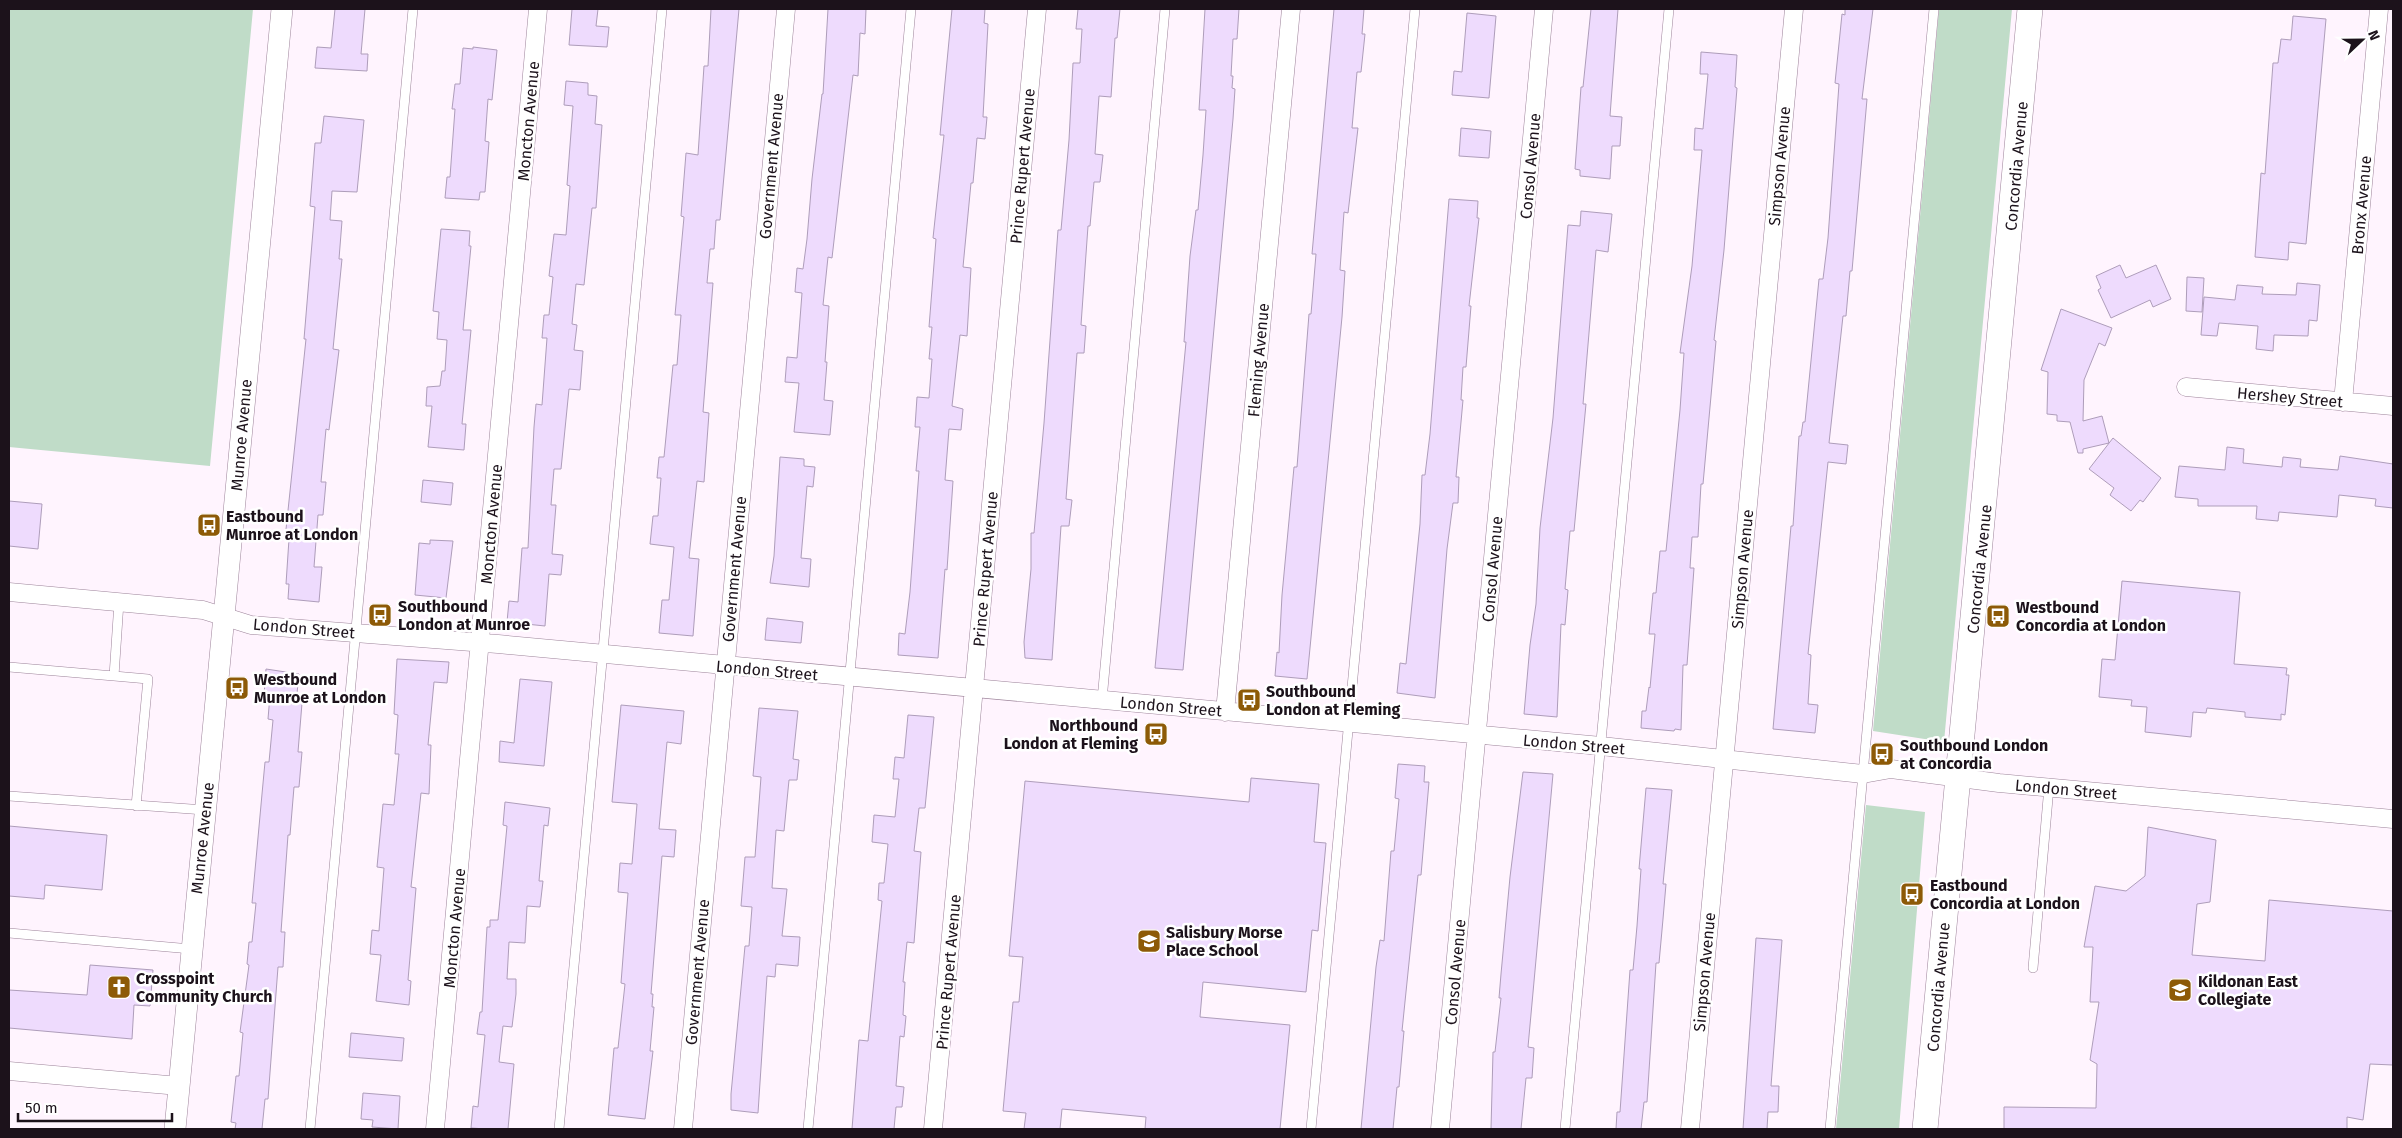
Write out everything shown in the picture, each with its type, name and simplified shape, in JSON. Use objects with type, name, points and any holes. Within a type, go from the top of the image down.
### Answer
[{"type":"main road","name":"Concordia Avenue","points":[[1925,1129],[1982,544],[2030,9]]},
{"type":"street","name":"Munroe Avenue","points":[[175,1129],[282,9]]},
{"type":"street","name":"Moncton Avenue","points":[[435,1129],[538,9]]},
{"type":"street","name":"Government Avenue","points":[[683,1129],[786,9]]},
{"type":"street","name":"Prince Rupert Avenue","points":[[933,1129],[1037,9]]},
{"type":"street","name":"Fleming Avenue","points":[[1226,712],[1290,9]]},
{"type":"street","name":"Consol Avenue","points":[[1440,1129],[1544,9]]},
{"type":"street","name":"Simpson Avenue","points":[[1690,1129],[1794,9]]},
{"type":"street","name":"Bronx Avenue","points":[[2343,402],[2380,9]]},
{"type":"street","name":"Hershey Street","points":[[2186,387],[2393,406]]},
{"type":"street","name":"London Street","points":[[9,592],[203,610],[251,625],[480,642],[849,676],[1601,746],[1863,774],[1890,769],[2049,787],[2393,819]]},
{"type":"street","points":[[9,1071],[179,1086]]},
{"type":"lane","points":[[310,1129],[413,9]]},
{"type":"lane","points":[[559,1129],[662,9]]},
{"type":"lane","points":[[808,1129],[911,9]]},
{"type":"lane","points":[[1102,700],[1166,9]]},
{"type":"lane","points":[[1311,1129],[1415,9]]},
{"type":"lane","points":[[1565,1129],[1669,9]]},
{"type":"lane","points":[[1830,1129],[1934,9]]},
{"type":"lane","points":[[114,676],[119,602]]},
{"type":"lane","points":[[9,667],[148,679],[136,806]]},
{"type":"lane","points":[[2033,968],[2049,787]]},
{"type":"lane","points":[[9,796],[205,810]]},
{"type":"lane","points":[[9,932],[192,949]]},
{"type":"green space","points":[[9,9],[253,9],[210,466],[9,447]]},
{"type":"green space","points":[[1939,9],[2012,9],[1944,742],[1873,731]]},
{"type":"green space","points":[[1866,805],[1925,812],[1899,1129],[1836,1129]]},
{"type":"building","points":[[335,9],[365,9],[361,54],[368,54],[367,71],[315,68],[317,47],[331,48]]},
{"type":"building","points":[[572,9],[598,9],[596,26],[609,27],[607,47],[569,45]]},
{"type":"building","points":[[711,9],[739,9],[720,220],[716,220],[714,249],[710,249],[707,283],[713,283],[703,412],[709,413],[704,482],[697,481],[689,558],[699,559],[693,636],[659,633],[662,600],[669,600],[674,547],[650,544],[653,516],[658,516],[661,478],[657,478],[659,457],[664,457],[673,365],[677,365],[681,315],[675,315],[684,217],[681,216],[686,153],[698,155],[704,66],[708,66]]},
{"type":"building","points":[[828,9],[866,9],[865,34],[860,33],[858,76],[853,75],[832,258],[828,257],[823,305],[829,306],[824,400],[833,401],[830,435],[794,432],[799,383],[785,382],[787,357],[797,358],[802,293],[795,292],[797,268],[803,269],[807,239],[812,179],[823,94]]},
{"type":"building","points":[[952,9],[985,9],[984,23],[988,24],[983,117],[987,117],[985,139],[977,138],[963,267],[971,268],[967,336],[960,335],[952,406],[963,409],[961,430],[949,429],[945,480],[953,481],[947,570],[945,569],[938,658],[898,655],[899,633],[905,634],[910,592],[919,471],[916,471],[920,427],[915,427],[917,397],[929,398],[932,359],[929,359],[932,327],[929,327],[936,239],[933,238],[944,135],[940,135]]},
{"type":"building","points":[[1078,9],[1120,9],[1117,38],[1115,38],[1111,97],[1099,96],[1095,154],[1103,155],[1100,182],[1094,182],[1090,226],[1088,226],[1081,325],[1086,326],[1084,353],[1077,353],[1066,499],[1072,500],[1069,526],[1061,526],[1052,660],[1025,658],[1024,642],[1031,569],[1031,533],[1034,533],[1044,423],[1058,230],[1061,230],[1069,140],[1073,63],[1080,63],[1082,29],[1076,29]]},
{"type":"building","points":[[1205,9],[1239,9],[1237,39],[1233,39],[1231,76],[1233,76],[1232,88],[1235,89],[1233,119],[1183,670],[1155,668],[1186,342],[1184,342],[1190,256],[1196,210],[1198,210],[1203,155],[1206,110],[1199,110]]},
{"type":"building","points":[[1334,9],[1364,9],[1362,34],[1365,34],[1361,72],[1357,72],[1352,128],[1358,128],[1348,213],[1344,212],[1340,270],[1345,271],[1342,317],[1307,679],[1275,676],[1277,652],[1279,653],[1282,595],[1294,467],[1297,467],[1309,314],[1311,314],[1316,254],[1312,254]]},
{"type":"building","points":[[1591,9],[1618,9],[1610,116],[1622,117],[1620,146],[1612,146],[1610,179],[1580,176],[1580,170],[1575,169],[1581,87],[1583,87]]},
{"type":"building","points":[[1845,9],[1873,9],[1862,99],[1867,99],[1852,271],[1850,271],[1846,316],[1843,316],[1829,443],[1848,445],[1846,464],[1828,462],[1808,654],[1811,655],[1808,704],[1818,705],[1815,733],[1773,729],[1791,526],[1793,526],[1799,436],[1801,436],[1803,422],[1805,422],[1819,279],[1823,279],[1828,238],[1839,84],[1835,83],[1842,14],[1845,15]]},
{"type":"building","points":[[1467,13],[1496,16],[1489,98],[1452,95],[1454,71],[1462,72]]},
{"type":"building","points":[[2293,16],[2326,19],[2306,244],[2289,242],[2288,260],[2255,257],[2261,173],[2265,174],[2273,63],[2278,63],[2281,39],[2291,40]]},
{"type":"building","points":[[473,47],[497,50],[492,100],[488,99],[485,141],[489,142],[485,192],[480,192],[479,200],[445,198],[447,177],[450,177],[455,109],[452,109],[455,84],[460,84],[463,48],[473,49]]},
{"type":"building","points":[[1701,52],[1737,55],[1735,87],[1737,88],[1703,484],[1701,484],[1698,537],[1692,537],[1690,568],[1694,568],[1687,665],[1683,665],[1681,730],[1675,729],[1674,731],[1641,728],[1642,711],[1646,711],[1650,688],[1655,634],[1649,634],[1653,593],[1656,593],[1660,551],[1666,551],[1680,410],[1684,353],[1680,353],[1692,266],[1702,150],[1694,150],[1695,128],[1703,129],[1708,74],[1700,74]]},
{"type":"building","points":[[566,81],[588,83],[588,95],[597,96],[595,124],[602,125],[596,208],[592,208],[584,285],[576,284],[572,324],[577,325],[574,350],[583,351],[580,390],[569,389],[561,469],[554,469],[551,505],[556,505],[552,554],[563,555],[561,575],[549,574],[545,626],[507,622],[509,601],[518,602],[522,548],[528,548],[534,427],[536,404],[542,405],[547,338],[542,338],[544,315],[549,315],[553,277],[549,276],[554,234],[566,235],[570,186],[567,185],[573,106],[564,105]]},
{"type":"building","points":[[324,116],[364,120],[357,192],[332,191],[330,220],[342,221],[339,259],[342,259],[333,349],[339,350],[329,430],[326,429],[321,482],[326,482],[323,515],[318,515],[314,567],[322,567],[319,602],[288,599],[289,584],[286,584],[289,539],[285,539],[306,339],[304,339],[315,207],[310,206],[315,143],[321,143]]},
{"type":"building","points":[[1461,128],[1491,131],[1489,158],[1459,156]]},
{"type":"building","points":[[1449,199],[1478,201],[1477,218],[1479,218],[1469,306],[1471,306],[1466,367],[1463,367],[1461,400],[1463,400],[1456,477],[1459,477],[1458,503],[1453,503],[1447,549],[1435,698],[1397,693],[1400,663],[1406,664],[1420,524],[1422,475],[1425,475],[1430,434]]},
{"type":"building","points":[[1581,211],[1612,214],[1608,252],[1596,250],[1583,404],[1586,404],[1574,531],[1570,531],[1565,589],[1568,590],[1565,625],[1561,624],[1557,717],[1524,714],[1530,645],[1536,604],[1540,528],[1553,418],[1568,225],[1580,226]]},
{"type":"building","points":[[441,229],[470,231],[469,246],[471,246],[463,330],[471,330],[462,424],[466,424],[464,450],[428,447],[432,406],[426,406],[427,387],[440,386],[442,371],[445,371],[447,340],[437,339],[439,312],[433,311]]},
{"type":"building","points":[[2120,265],[2126,278],[2156,265],[2171,299],[2153,307],[2150,300],[2111,318],[2098,290],[2101,288],[2096,276]]},
{"type":"building","points":[[2187,277],[2204,278],[2202,312],[2186,311]]},
{"type":"building","points":[[2297,283],[2320,285],[2317,321],[2309,320],[2308,336],[2274,335],[2273,351],[2256,349],[2258,326],[2219,323],[2217,336],[2201,335],[2204,297],[2235,300],[2237,285],[2263,287],[2262,294],[2296,295]]},
{"type":"building","points":[[2061,309],[2112,328],[2105,346],[2099,343],[2084,380],[2083,421],[2102,416],[2109,443],[2083,449],[2083,453],[2078,453],[2070,422],[2057,421],[2057,415],[2047,414],[2048,372],[2041,370]]},
{"type":"building","points":[[2113,438],[2161,478],[2143,502],[2140,500],[2131,511],[2110,495],[2114,488],[2089,469]]},
{"type":"building","points":[[2227,447],[2244,449],[2243,463],[2282,467],[2283,457],[2301,459],[2300,467],[2338,470],[2340,456],[2393,464],[2393,508],[2375,506],[2376,499],[2339,495],[2337,517],[2279,512],[2278,521],[2256,519],[2257,506],[2198,506],[2198,499],[2175,497],[2179,466],[2225,470]]},
{"type":"building","points":[[780,457],[804,459],[804,466],[815,467],[813,487],[807,486],[801,558],[811,559],[809,587],[770,583],[774,556]]},
{"type":"building","points":[[423,480],[453,483],[451,505],[421,502]]},
{"type":"building","points":[[9,501],[42,504],[38,549],[9,546]]},
{"type":"building","points":[[430,540],[453,541],[446,598],[415,595],[419,543],[430,544]]},
{"type":"building","points":[[2122,581],[2240,592],[2234,664],[2287,668],[2286,675],[2289,675],[2285,715],[2281,714],[2281,720],[2245,717],[2245,712],[2207,708],[2206,713],[2193,712],[2191,737],[2145,732],[2147,707],[2131,706],[2132,700],[2099,697],[2102,659],[2115,660]]},
{"type":"building","points":[[767,618],[803,622],[801,643],[765,640]]},
{"type":"building","points":[[397,659],[449,662],[447,683],[434,682],[428,745],[431,745],[429,794],[421,793],[411,887],[416,888],[408,980],[411,981],[409,1005],[376,1001],[381,955],[370,954],[372,930],[379,931],[384,868],[377,867],[383,804],[394,805],[399,754],[395,754],[398,715],[394,714]]},
{"type":"building","points":[[266,669],[299,674],[296,703],[302,703],[298,752],[302,752],[299,787],[294,787],[290,835],[288,835],[281,932],[285,932],[283,967],[278,967],[268,1099],[265,1099],[262,1129],[235,1129],[236,1123],[231,1122],[236,1076],[239,1076],[243,1033],[240,1032],[249,965],[247,964],[249,942],[252,942],[256,903],[252,903],[265,762],[269,762],[273,720],[268,719],[270,695],[264,695]]},
{"type":"building","points":[[520,679],[552,682],[544,766],[499,762],[500,741],[514,743]]},
{"type":"building","points":[[621,705],[684,711],[681,744],[667,742],[659,829],[676,830],[674,857],[662,856],[651,994],[653,994],[652,1007],[654,1007],[650,1051],[653,1051],[645,1119],[608,1115],[614,1048],[618,1048],[625,984],[621,983],[628,893],[618,892],[620,863],[632,864],[637,804],[612,802]]},
{"type":"building","points":[[759,708],[798,711],[793,759],[799,760],[797,780],[789,780],[784,831],[776,830],[772,888],[787,889],[782,936],[800,937],[798,966],[776,964],[775,977],[767,976],[758,1113],[731,1110],[731,1094],[745,946],[749,946],[752,907],[741,906],[745,857],[755,857],[761,777],[753,776]]},
{"type":"building","points":[[908,715],[934,717],[925,808],[919,808],[914,851],[921,852],[914,943],[907,942],[903,982],[905,982],[903,1015],[906,1016],[904,1037],[900,1036],[896,1086],[904,1087],[902,1107],[896,1107],[894,1129],[852,1129],[859,1040],[868,1041],[882,901],[878,900],[879,883],[884,883],[888,844],[872,842],[874,815],[895,817],[899,779],[893,779],[895,757],[904,758]]},
{"type":"building","points":[[1398,764],[1425,766],[1424,782],[1429,782],[1421,875],[1418,875],[1402,1031],[1404,1031],[1399,1087],[1397,1087],[1393,1129],[1361,1129],[1376,967],[1380,940],[1384,941],[1391,851],[1394,851],[1399,799],[1395,798]]},
{"type":"building","points":[[1523,772],[1553,774],[1528,1047],[1534,1048],[1532,1078],[1526,1078],[1521,1129],[1491,1129],[1493,1052],[1495,1052],[1501,998],[1499,998],[1510,877]]},
{"type":"building","name":"Salisbury Morse Place School","points":[[1251,778],[1319,784],[1314,842],[1326,843],[1318,931],[1312,930],[1306,992],[1203,982],[1200,1017],[1290,1025],[1280,1129],[1145,1129],[1146,1117],[1062,1109],[1060,1129],[1024,1129],[1026,1113],[1003,1111],[1013,1002],[1019,1002],[1023,957],[1009,956],[1025,781],[1249,802]]},
{"type":"building","points":[[1646,788],[1672,790],[1663,884],[1666,884],[1659,963],[1656,963],[1647,1102],[1644,1102],[1641,1129],[1616,1129],[1617,1112],[1620,1112],[1630,970],[1633,970],[1637,926],[1641,869],[1639,869]]},
{"type":"building","points":[[505,802],[550,808],[548,826],[544,825],[539,881],[543,881],[540,907],[527,906],[525,943],[509,942],[507,979],[516,979],[516,994],[512,1027],[503,1026],[499,1062],[514,1064],[508,1129],[471,1128],[473,1106],[478,1107],[485,1035],[477,1034],[480,1012],[482,1012],[487,927],[490,927],[490,920],[498,920],[507,826],[503,825]]},
{"type":"building","points":[[9,826],[107,835],[102,890],[45,885],[44,899],[9,896]]},
{"type":"building","points":[[2148,827],[2216,840],[2210,902],[2197,904],[2192,955],[2265,961],[2269,900],[2393,911],[2393,1065],[2370,1064],[2363,1120],[2347,1117],[2347,1129],[2004,1129],[2004,1107],[2096,1108],[2097,1064],[2090,1060],[2099,1002],[2090,1002],[2093,947],[2084,947],[2095,886],[2126,891],[2145,876]]},
{"type":"building","points":[[1756,938],[1782,940],[1771,1086],[1779,1086],[1778,1112],[1768,1112],[1767,1129],[1743,1129]]},
{"type":"building","points":[[90,965],[153,970],[150,1006],[134,1005],[132,1039],[9,1028],[9,990],[87,995]]},
{"type":"building","points":[[351,1033],[404,1038],[402,1061],[349,1057]]},
{"type":"building","points":[[363,1093],[400,1096],[398,1129],[372,1127],[373,1120],[361,1119]]},
{"type":"place","name":"Eastbound Munroe at London","points":[[209,525]]},
{"type":"place","name":"Southbound London at Munroe","points":[[380,615]]},
{"type":"place","name":"Westbound Concordia at London","points":[[1998,616]]},
{"type":"place","name":"Westbound Munroe at London","points":[[237,688]]},
{"type":"place","name":"Southbound London at Fleming","points":[[1249,700]]},
{"type":"place","name":"Northbound London at Fleming","points":[[1156,734]]},
{"type":"place","name":"Southbound London at Concordia","points":[[1882,754]]},
{"type":"place","name":"Eastbound Concordia at London","points":[[1912,894]]},
{"type":"place","name":"Salisbury Morse Place School","points":[[1149,941]]},
{"type":"place","name":"Crosspoint Community Church","points":[[119,987]]},
{"type":"place","name":"Kildonan East Collegiate","points":[[2180,990]]}]
